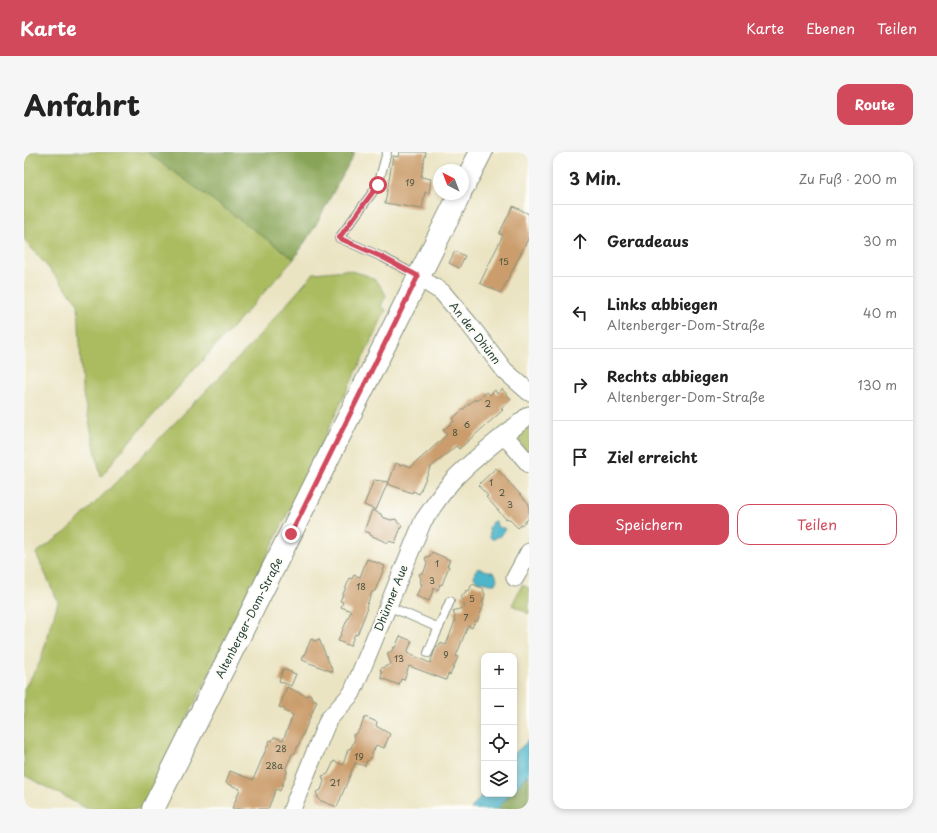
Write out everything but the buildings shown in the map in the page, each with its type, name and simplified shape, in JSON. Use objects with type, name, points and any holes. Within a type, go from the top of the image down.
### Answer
[{"type":"main road","points":[[469,176],[481,152]]},
{"type":"main road","name":"Altenberger-Dom-Straße","points":[[153,809],[457,200]]},
{"type":"street","name":"An der Dhünn","points":[[418,276],[442,292],[505,371],[526,383]]},
{"type":"street","name":"Dhünner Aue","points":[[292,809],[328,720],[352,693],[423,521],[454,480],[529,414]]},
{"type":"street","points":[[504,435],[529,464]]},
{"type":"street","points":[[515,578],[529,552]]},
{"type":"lane","points":[[387,152],[378,185],[339,238],[382,257],[418,276]]},
{"type":"lane","points":[[428,653],[450,601]]},
{"type":"lane","points":[[388,606],[439,628]]},
{"type":"green space","points":[[24,152],[147,152],[294,259],[120,452],[101,477],[82,389],[78,303],[24,239]]},
{"type":"green space","points":[[147,152],[355,152],[314,228],[294,259]]},
{"type":"green space","points":[[346,270],[370,277],[379,284],[386,296],[381,306],[386,310],[217,659],[141,809],[88,809],[24,775],[24,689],[40,662],[58,602],[36,553],[66,532],[155,443],[250,346],[314,273]]},
{"type":"green space","points":[[529,424],[529,457],[517,437]]},
{"type":"green space","points":[[522,585],[529,588],[529,614],[512,605]]},
{"type":"green space","points":[[529,774],[529,798],[523,809],[497,809],[508,797],[517,797],[517,787]]},
{"type":"water","points":[[496,521],[497,526],[504,528],[505,530],[501,536],[496,537],[493,540],[490,537],[489,528],[492,522]]},
{"type":"water","points":[[478,568],[495,573],[497,579],[495,584],[477,581],[474,577],[475,571]]},
{"type":"water","points":[[529,740],[529,774],[517,787],[517,761],[517,751]]},
{"type":"water","points":[[481,796],[508,797],[497,809],[471,809]]},
{"type":"route","points":[[291,534],[418,276],[382,257],[339,238],[378,185]]}]
